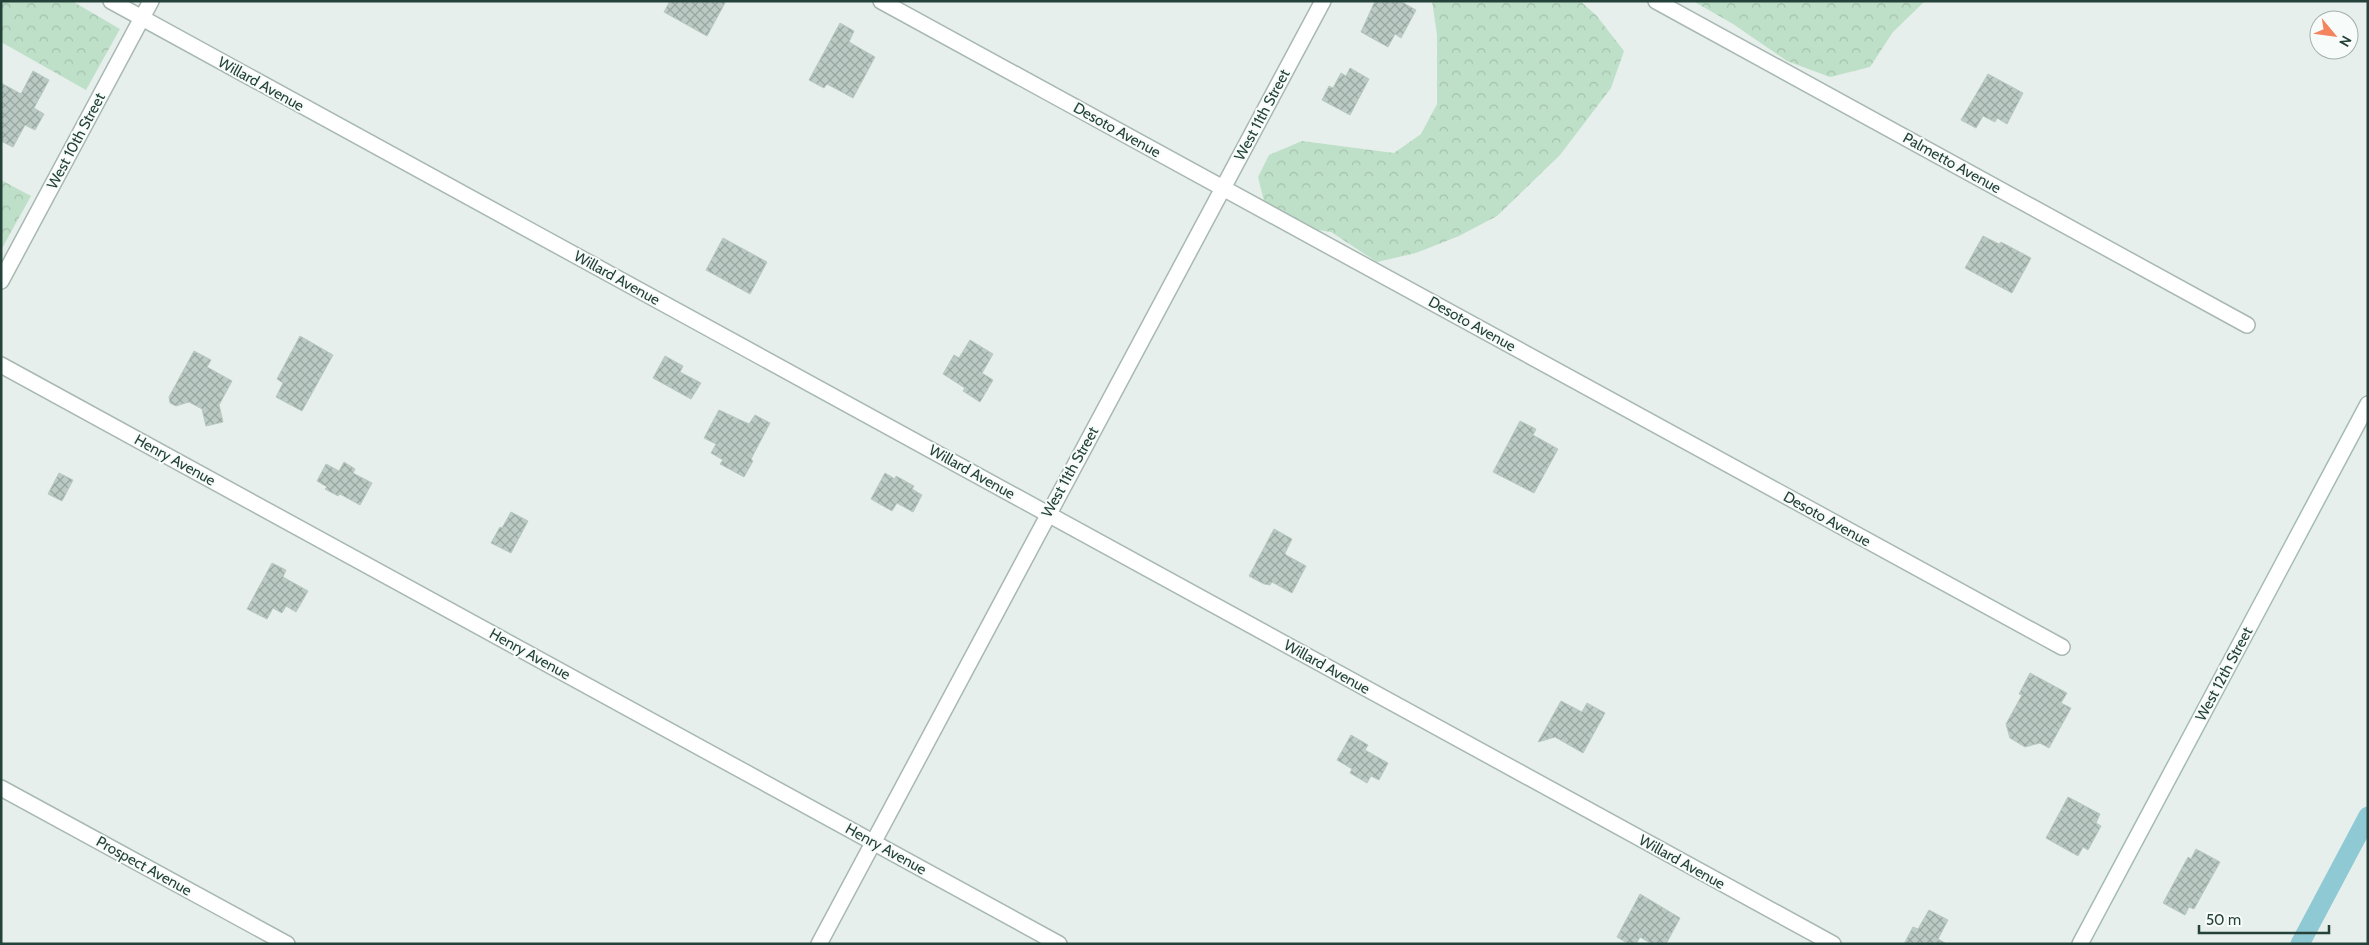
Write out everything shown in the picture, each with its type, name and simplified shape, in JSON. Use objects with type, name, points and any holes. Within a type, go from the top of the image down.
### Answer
[{"type":"street","name":"Willard Avenue","points":[[111,1],[1833,944]]},
{"type":"street","name":"West 10th Street","points":[[1,281],[151,1]]},
{"type":"street","name":"Desoto Avenue","points":[[881,1],[2062,647]]},
{"type":"street","name":"West 11th Street","points":[[819,944],[1047,513],[1323,1]]},
{"type":"street","name":"Palmetto Avenue","points":[[1656,1],[2247,325]]},
{"type":"street","name":"Henry Avenue","points":[[1,365],[1059,944]]},
{"type":"street","name":"West 12th Street","points":[[2080,944],[2368,404]]},
{"type":"street","name":"Prospect Avenue","points":[[1,788],[287,944]]},
{"type":"green space","points":[[1,1],[72,1],[120,29],[86,90],[1,42]]},
{"type":"green space","points":[[1432,1],[1580,1],[1596,15],[1624,51],[1611,88],[1560,155],[1497,216],[1459,236],[1416,253],[1377,262],[1331,232],[1311,229],[1265,205],[1258,177],[1269,155],[1302,141],[1394,153],[1421,134],[1437,104],[1437,35]]},
{"type":"green space","points":[[1693,1],[1925,1],[1893,32],[1870,67],[1830,77],[1787,61],[1733,24]]},
{"type":"green space","points":[[1,180],[31,196],[1,250]]},
{"type":"building","points":[[670,1],[726,1],[707,36],[664,12]]},
{"type":"building","points":[[1375,1],[1400,1],[1416,10],[1401,38],[1395,34],[1388,47],[1361,32]]},
{"type":"building","points":[[840,23],[854,31],[849,42],[875,57],[853,98],[827,84],[824,88],[809,80]]},
{"type":"building","points":[[1350,68],[1369,79],[1350,115],[1322,100],[1329,86],[1333,88],[1341,73],[1346,76]]},
{"type":"building","points":[[33,71],[49,80],[34,108],[44,114],[35,130],[25,125],[13,147],[1,141],[1,83],[21,94]]},
{"type":"building","points":[[1988,74],[2023,93],[2007,124],[1997,118],[1995,122],[1983,116],[1976,128],[1961,120]]},
{"type":"building","points":[[1983,236],[1999,244],[2001,242],[2031,258],[2012,293],[1965,268]]},
{"type":"building","points":[[723,238],[767,262],[750,294],[706,270]]},
{"type":"building","points":[[300,336],[333,355],[302,411],[276,397],[283,383],[277,379]]},
{"type":"building","points":[[970,340],[993,354],[982,373],[993,380],[980,402],[963,391],[965,388],[943,374],[954,355],[959,358]]},
{"type":"building","points":[[194,351],[211,360],[207,367],[232,381],[219,405],[223,422],[206,426],[202,409],[189,402],[176,406],[170,403],[169,397]]},
{"type":"building","points":[[665,356],[683,366],[680,372],[701,383],[691,399],[653,378]]},
{"type":"building","points":[[719,410],[749,424],[755,415],[770,423],[751,459],[753,461],[744,477],[720,464],[723,460],[711,453],[716,444],[704,438]]},
{"type":"building","points":[[1520,421],[1536,429],[1533,435],[1558,449],[1534,493],[1493,472]]},
{"type":"building","points":[[344,462],[355,469],[353,473],[372,483],[360,505],[340,494],[338,496],[325,489],[327,487],[317,481],[326,464],[339,471]]},
{"type":"building","points":[[59,473],[73,480],[62,501],[48,494]]},
{"type":"building","points":[[885,473],[895,479],[896,476],[914,486],[912,489],[922,495],[913,512],[897,503],[892,511],[871,499]]},
{"type":"building","points":[[511,512],[528,521],[511,553],[491,543]]},
{"type":"building","points":[[1274,529],[1292,539],[1285,553],[1286,555],[1306,566],[1292,593],[1272,582],[1270,585],[1264,584],[1249,576]]},
{"type":"building","points":[[272,563],[286,570],[283,577],[308,591],[296,612],[286,606],[282,613],[273,608],[267,619],[247,609]]},
{"type":"building","points":[[2030,673],[2067,693],[2061,703],[2071,708],[2049,748],[2040,743],[2025,747],[2010,738],[2006,724],[2022,695],[2019,694]]},
{"type":"building","points":[[1561,701],[1582,712],[1587,703],[1605,713],[1583,753],[1555,737],[1538,742]]},
{"type":"building","points":[[1351,735],[1368,745],[1365,750],[1388,763],[1379,780],[1371,776],[1367,783],[1350,773],[1352,769],[1337,760]]},
{"type":"building","points":[[2068,797],[2100,814],[2096,823],[2101,826],[2088,850],[2083,847],[2078,856],[2046,838]]},
{"type":"building","points":[[2196,849],[2220,862],[2194,909],[2189,907],[2185,915],[2163,903],[2188,857],[2191,859]]},
{"type":"building","points":[[1640,894],[1680,918],[1666,944],[1652,944],[1640,937],[1636,944],[1629,944],[1617,937]]},
{"type":"building","points":[[1929,910],[1948,920],[1938,939],[1947,944],[1904,944],[1913,927],[1918,929]]},
{"type":"waterway","points":[[2300,944],[2368,816]]}]
